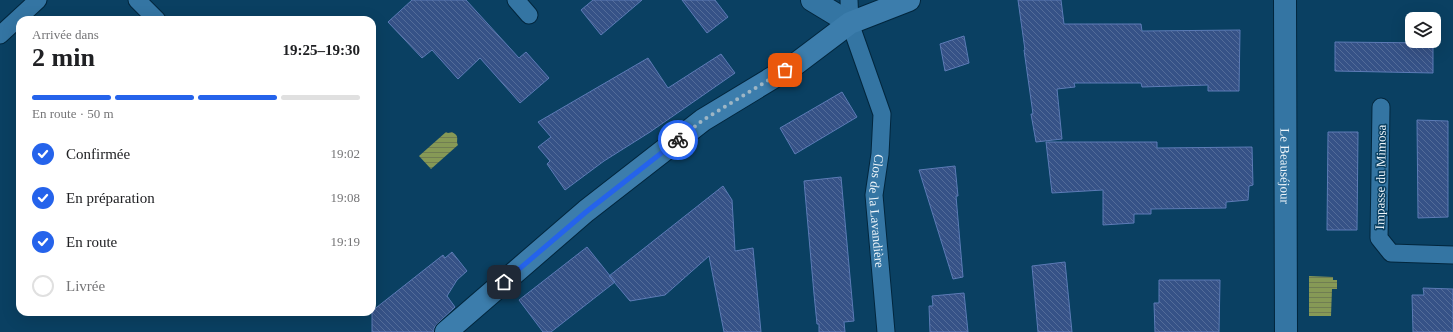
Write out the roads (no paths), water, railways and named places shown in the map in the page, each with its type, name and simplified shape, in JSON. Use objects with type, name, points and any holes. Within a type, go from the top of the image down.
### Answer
[{"type":"street","points":[[812,0],[850,23]]},
{"type":"street","points":[[446,332],[586,212],[703,120],[797,63],[850,23],[909,0]]},
{"type":"street","name":"Le Beauséjour","points":[[1285,0],[1286,332]]},
{"type":"lane","points":[[21,16],[38,0]]},
{"type":"lane","points":[[137,0],[154,16]]},
{"type":"lane","points":[[516,0],[529,15]]},
{"type":"lane","name":"Clos de la Lavandière","points":[[849,0],[850,23],[882,114],[880,154],[874,195],[886,332]]},
{"type":"lane","points":[[0,35],[16,20]]},
{"type":"lane","name":"Impasse du Mimosa","points":[[1381,107],[1379,238],[1391,253],[1453,254]]}]
